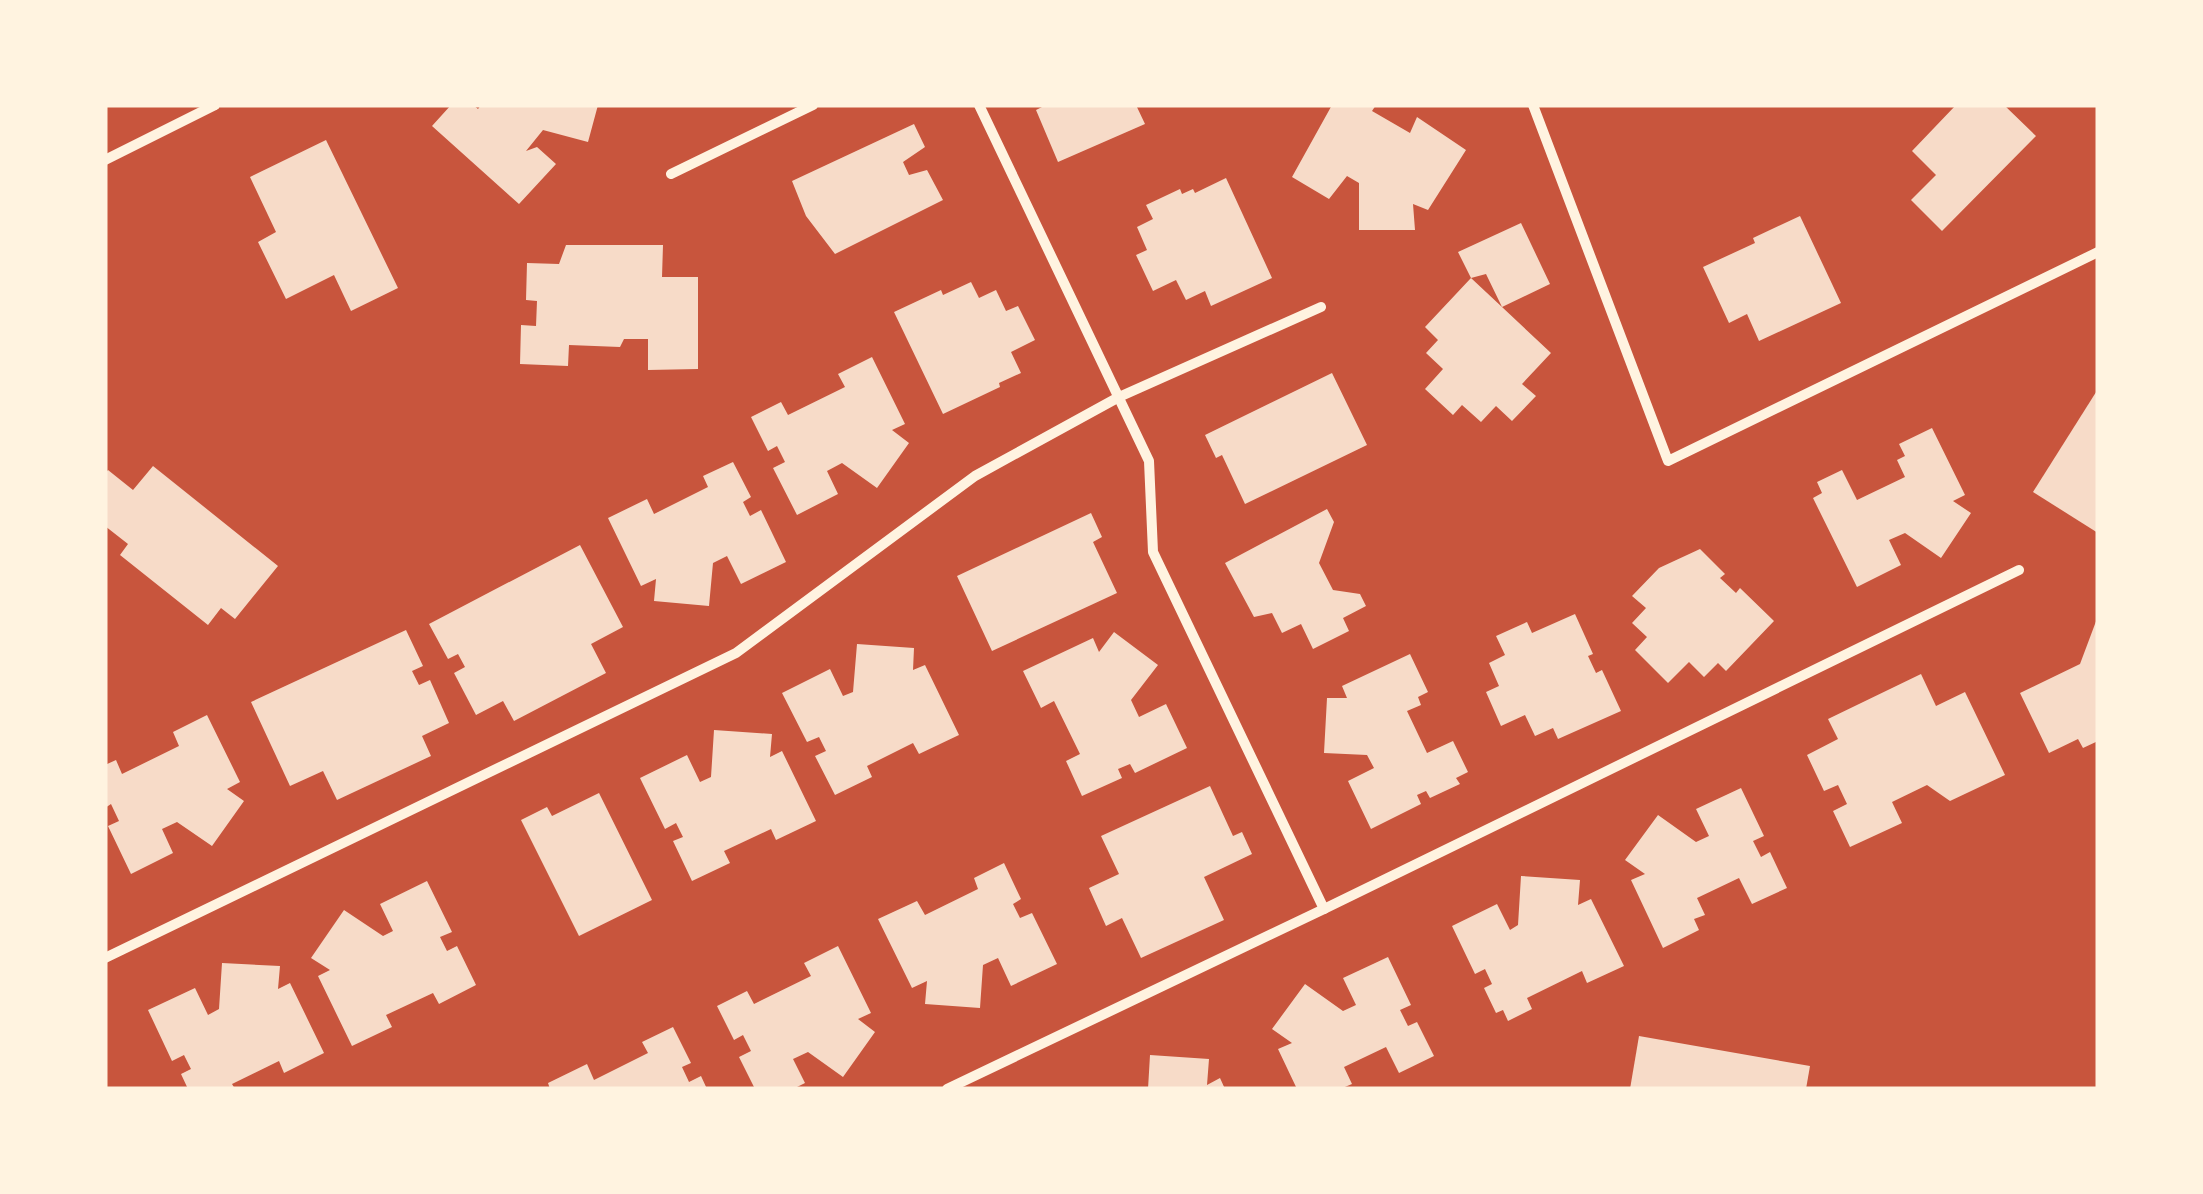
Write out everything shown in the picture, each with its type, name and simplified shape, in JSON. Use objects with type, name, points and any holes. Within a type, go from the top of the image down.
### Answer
[{"type":"street","points":[[105,160],[215,105]]},
{"type":"street","points":[[671,174],[813,105]]},
{"type":"street","points":[[979,105],[1150,461],[1153,552],[1324,909]]},
{"type":"street","points":[[1533,105],[1668,462],[2098,252]]},
{"type":"street","points":[[105,958],[736,653],[975,476],[1119,398],[1321,307]]},
{"type":"street","points":[[947,1089],[2020,570]]},
{"type":"building","points":[[451,105],[473,105],[478,109],[481,105],[598,105],[588,142],[543,130],[526,151],[537,147],[556,164],[519,204],[432,126]]},
{"type":"building","points":[[1041,105],[1136,105],[1145,124],[1058,162],[1036,110]]},
{"type":"building","points":[[1332,105],[1376,105],[1372,111],[1410,133],[1417,117],[1466,150],[1428,210],[1413,204],[1415,230],[1359,230],[1359,183],[1347,176],[1329,199],[1292,177]]},
{"type":"building","points":[[1956,105],[2004,105],[2036,136],[1942,231],[1911,200],[1936,175],[1912,151]]},
{"type":"building","points":[[914,124],[925,147],[903,162],[909,175],[927,170],[943,200],[835,254],[806,216],[792,181]]},
{"type":"building","points":[[326,140],[398,288],[351,311],[334,275],[286,299],[258,242],[276,232],[250,177]]},
{"type":"building","points":[[1226,178],[1272,278],[1211,306],[1205,291],[1186,300],[1176,280],[1153,291],[1136,255],[1147,250],[1137,227],[1153,219],[1146,205],[1180,189],[1182,194],[1193,189],[1195,193]]},
{"type":"building","points":[[1800,216],[1841,303],[1759,341],[1747,314],[1729,323],[1703,267]]},
{"type":"building","points":[[1521,223],[1550,284],[1502,307],[1486,274],[1471,278],[1458,252]]},
{"type":"building","points":[[566,245],[663,245],[662,277],[698,277],[698,369],[648,370],[648,339],[624,339],[620,347],[569,345],[568,366],[520,364],[521,325],[536,326],[537,301],[526,300],[527,263],[559,264]]},
{"type":"building","points":[[1471,278],[1551,353],[1522,384],[1536,396],[1512,421],[1496,406],[1481,422],[1462,405],[1453,415],[1425,389],[1443,369],[1426,353],[1438,340],[1425,327]]},
{"type":"building","points":[[971,282],[979,298],[996,290],[1006,311],[1018,306],[1035,340],[1011,352],[1021,373],[943,414],[894,312],[941,290],[943,295]]},
{"type":"building","points":[[872,357],[905,424],[892,430],[909,443],[877,488],[842,463],[827,471],[838,494],[797,515],[773,468],[785,462],[777,446],[768,451],[751,417],[781,402],[788,415],[845,387],[838,374]]},
{"type":"building","points":[[1332,373],[1367,445],[1245,504],[1222,455],[1216,458],[1205,435]]},
{"type":"building","points":[[2098,389],[2098,533],[2033,492]]},
{"type":"building","points":[[1932,428],[1965,495],[1953,501],[1971,513],[1941,558],[1905,533],[1889,540],[1901,565],[1857,587],[1813,498],[1822,493],[1817,482],[1842,470],[1857,500],[1905,477],[1897,460],[1905,456],[1899,444]]},
{"type":"building","points":[[733,462],[751,497],[743,502],[750,516],[761,510],[786,562],[741,584],[727,556],[713,563],[709,606],[654,601],[656,579],[641,586],[608,518],[647,499],[654,514],[708,487],[703,476]]},
{"type":"building","points":[[153,466],[278,566],[235,619],[221,608],[208,625],[120,555],[128,544],[105,526],[105,474],[108,470],[133,490]]},
{"type":"building","points":[[1327,509],[1334,522],[1319,563],[1333,590],[1360,594],[1366,606],[1343,618],[1349,631],[1313,649],[1301,624],[1282,633],[1272,613],[1254,617],[1225,563]]},
{"type":"building","points":[[1091,513],[1102,537],[1093,542],[1117,593],[992,651],[957,576]]},
{"type":"building","points":[[580,545],[623,627],[591,644],[606,673],[514,721],[503,701],[476,715],[454,673],[465,667],[458,654],[448,659],[429,624]]},
{"type":"building","points":[[1700,549],[1725,574],[1720,578],[1736,593],[1740,588],[1774,621],[1726,671],[1718,663],[1704,677],[1689,662],[1668,683],[1635,650],[1647,637],[1632,623],[1646,608],[1632,596],[1659,568]]},
{"type":"building","points":[[1575,614],[1593,654],[1588,656],[1596,673],[1602,670],[1621,711],[1558,739],[1553,728],[1535,736],[1525,715],[1501,726],[1486,692],[1499,686],[1489,663],[1505,655],[1496,636],[1527,622],[1532,633]]},
{"type":"building","points":[[2098,616],[2098,741],[2083,748],[2078,739],[2049,753],[2020,693],[2080,664]]},
{"type":"building","points":[[406,630],[423,666],[412,671],[419,685],[430,680],[449,723],[422,736],[431,756],[337,800],[323,771],[290,786],[251,702]]},
{"type":"building","points":[[1114,632],[1158,665],[1131,700],[1139,717],[1166,704],[1187,748],[1135,773],[1130,764],[1118,769],[1122,778],[1082,796],[1066,761],[1080,754],[1054,701],[1041,708],[1023,671],[1093,638],[1099,652]]},
{"type":"building","points":[[857,644],[914,648],[913,670],[925,665],[959,735],[919,754],[913,743],[867,766],[872,777],[835,795],[815,756],[826,751],[819,737],[807,742],[782,693],[830,669],[843,696],[853,692]]},
{"type":"building","points":[[1410,654],[1428,692],[1418,697],[1421,705],[1407,711],[1427,753],[1453,741],[1468,772],[1456,778],[1460,784],[1430,798],[1426,791],[1417,795],[1421,804],[1371,829],[1348,781],[1374,768],[1367,755],[1324,753],[1327,698],[1347,698],[1342,686]]},
{"type":"building","points":[[1921,674],[1936,706],[1965,692],[2005,775],[1950,801],[1927,785],[1892,802],[1902,823],[1850,847],[1833,811],[1847,804],[1838,785],[1824,791],[1807,755],[1838,739],[1828,719]]},
{"type":"building","points":[[207,715],[240,782],[227,789],[244,801],[212,846],[177,822],[162,829],[173,853],[131,874],[108,826],[119,821],[111,804],[105,808],[105,765],[116,760],[122,774],[179,746],[173,732]]},
{"type":"building","points":[[714,730],[772,734],[770,757],[782,751],[816,821],[776,840],[771,829],[724,851],[730,863],[692,881],[673,841],[683,837],[676,823],[665,829],[640,778],[687,755],[700,782],[711,777]]},
{"type":"building","points":[[1210,786],[1233,836],[1242,832],[1252,854],[1204,877],[1224,920],[1141,958],[1122,918],[1106,926],[1089,888],[1119,874],[1101,836]]},
{"type":"building","points":[[1741,788],[1764,836],[1753,841],[1761,857],[1770,852],[1787,888],[1752,904],[1739,878],[1697,898],[1705,915],[1694,919],[1699,930],[1663,948],[1631,880],[1645,874],[1625,860],[1658,815],[1696,842],[1709,836],[1696,809]]},
{"type":"building","points":[[599,793],[652,900],[579,936],[521,820],[547,807],[552,816]]},
{"type":"building","points":[[1004,863],[1021,899],[1013,904],[1020,918],[1032,913],[1057,964],[1011,986],[998,958],[983,965],[980,1008],[925,1004],[927,981],[912,988],[878,919],[917,901],[925,915],[978,889],[974,878]]},
{"type":"building","points":[[1521,876],[1580,880],[1578,905],[1591,899],[1624,966],[1587,983],[1582,971],[1527,998],[1532,1009],[1508,1021],[1503,1010],[1496,1013],[1484,988],[1492,984],[1485,969],[1475,974],[1452,926],[1497,904],[1510,930],[1518,925]]},
{"type":"building","points":[[427,881],[452,932],[440,937],[447,951],[457,946],[476,985],[439,1004],[433,993],[386,1015],[392,1027],[352,1046],[318,976],[330,970],[311,958],[344,910],[383,936],[393,931],[380,904]]},
{"type":"building","points":[[838,946],[871,1013],[858,1019],[875,1032],[843,1077],[808,1052],[793,1059],[805,1083],[793,1089],[755,1089],[739,1057],[751,1051],[743,1035],[734,1040],[717,1006],[747,991],[754,1004],[811,976],[804,963]]},
{"type":"building","points":[[1388,957],[1411,1005],[1400,1010],[1408,1026],[1417,1022],[1434,1056],[1399,1073],[1386,1047],[1344,1067],[1352,1084],[1340,1089],[1297,1089],[1278,1049],[1292,1043],[1272,1029],[1305,984],[1343,1011],[1356,1005],[1343,978]]},
{"type":"building","points":[[222,963],[280,966],[278,989],[290,983],[324,1053],[284,1073],[279,1061],[232,1084],[235,1089],[188,1089],[181,1074],[191,1069],[184,1055],[172,1061],[148,1010],[195,988],[208,1015],[219,1009]]},
{"type":"building","points":[[673,1027],[691,1063],[682,1067],[689,1082],[701,1076],[707,1089],[550,1089],[548,1083],[587,1064],[594,1080],[648,1053],[642,1042]]},
{"type":"building","points":[[1639,1036],[1810,1066],[1806,1089],[1630,1089]]},
{"type":"building","points":[[1150,1055],[1209,1059],[1207,1085],[1220,1078],[1225,1089],[1148,1089]]}]
